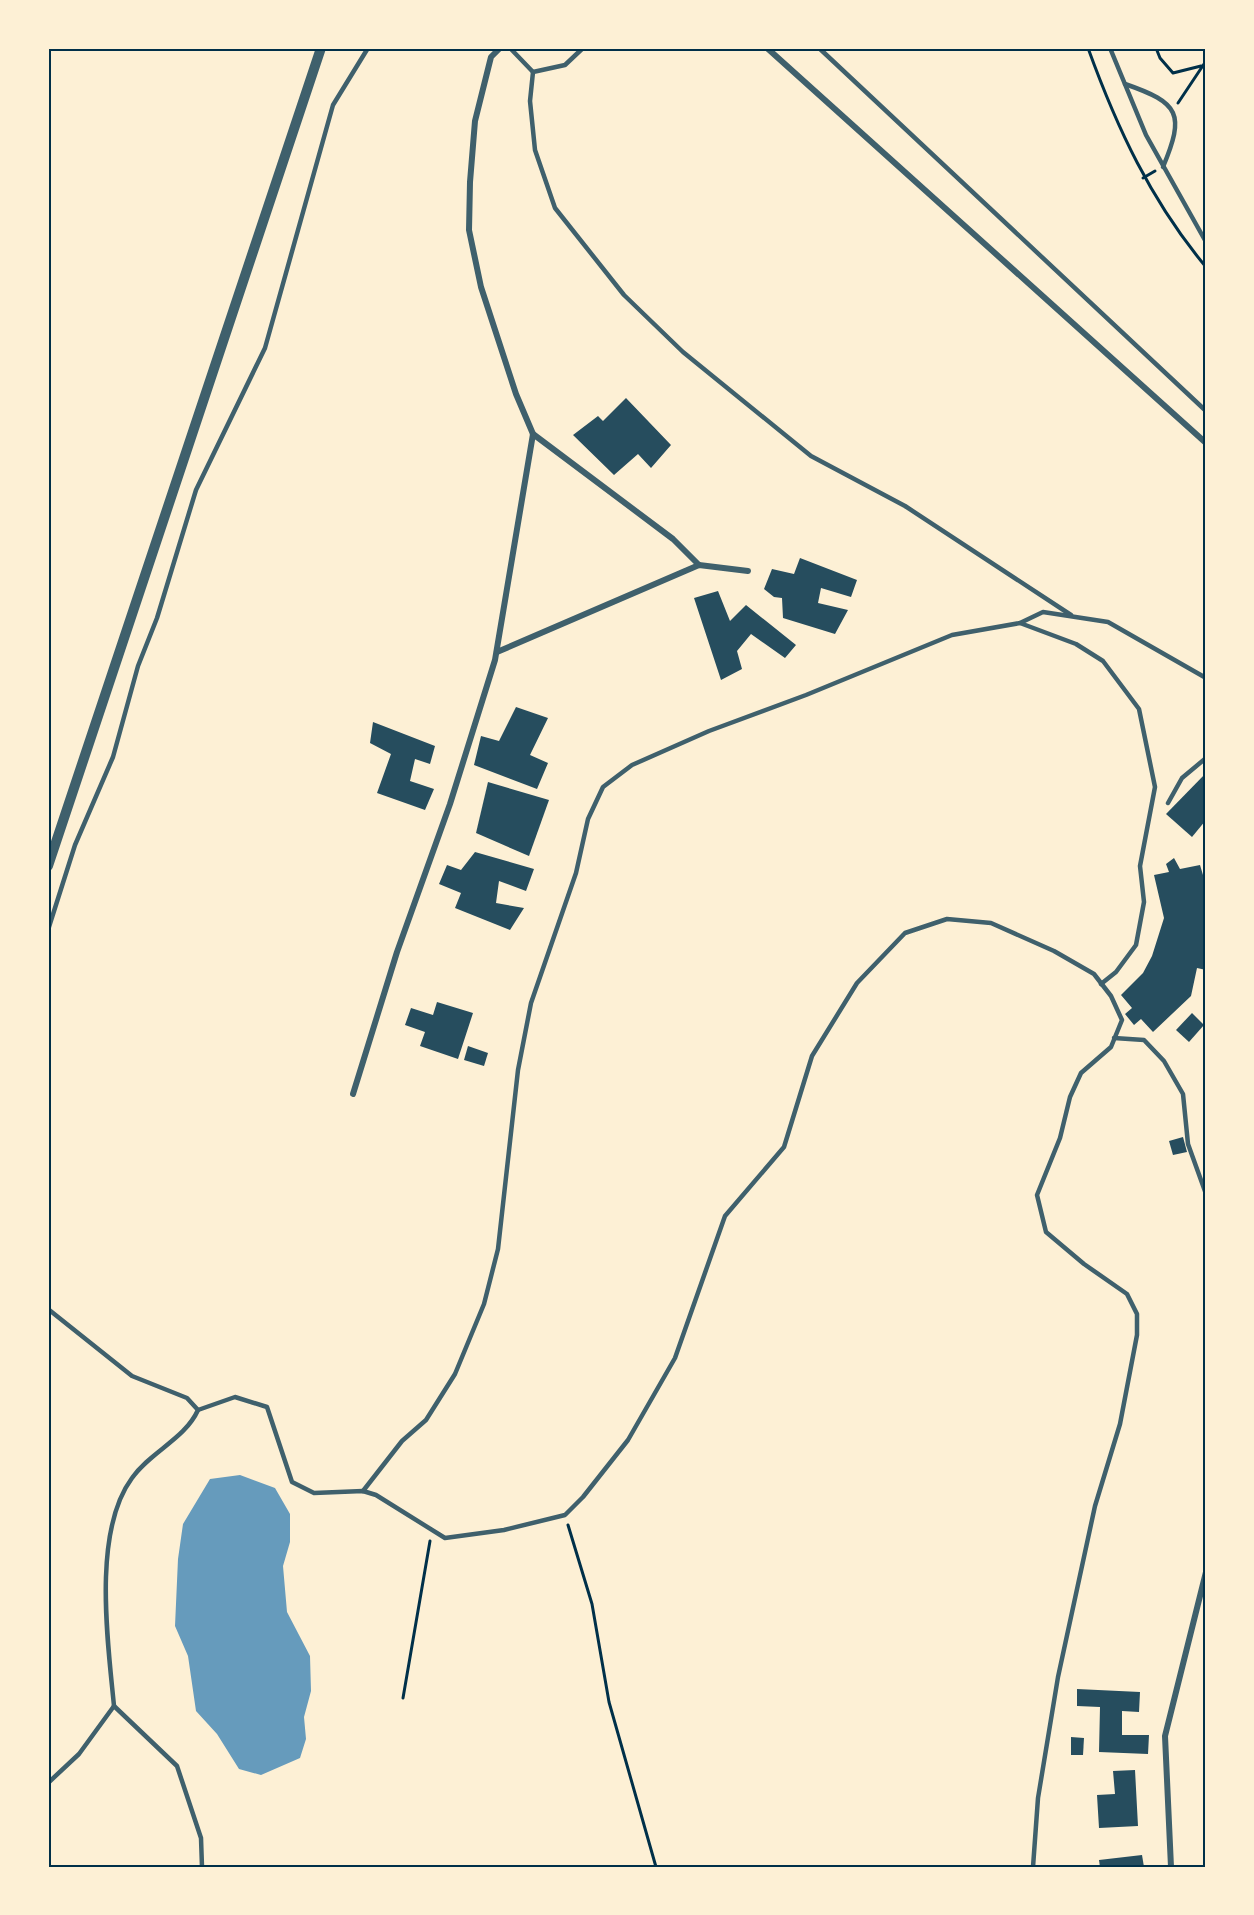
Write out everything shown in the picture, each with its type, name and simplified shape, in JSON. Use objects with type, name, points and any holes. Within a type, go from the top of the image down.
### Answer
[{"type":"street","points":[[48,866],[321,48]]},
{"type":"street","points":[[500,48],[491,57],[475,121],[469,230],[481,287],[516,394],[533,434],[673,539],[699,565]]},
{"type":"street","points":[[767,48],[1206,443]]},
{"type":"street","points":[[352,1094],[398,952],[450,804],[497,652],[533,434]]},
{"type":"street","points":[[497,652],[699,565],[748,571]]},
{"type":"street","points":[[1171,1867],[1165,1736],[1206,1572]]},
{"type":"lane","points":[[48,930],[75,845],[113,757],[138,666],[157,618],[196,490],[265,348],[333,105],[368,48]]},
{"type":"lane","points":[[510,48],[533,72],[530,101],[535,150],[555,208],[624,295],[683,352],[811,456],[905,506],[1074,617]]},
{"type":"lane","points":[[533,72],[565,65],[583,48]]},
{"type":"lane","points":[[819,48],[1206,411]]},
{"type":"lane","points":[[1110,48],[1146,135],[1206,242]]},
{"type":"lane","points":[[1125,84],[1149,92],[1173,109],[1178,119],[1174,141],[1163,167]]},
{"type":"lane","points":[[363,1491],[402,1441],[426,1419],[455,1374],[484,1304],[498,1249],[518,1070],[531,1003],[576,873],[588,819],[603,787],[632,765],[709,731],[806,695],[952,635],[1020,622],[1043,612],[1108,622],[1206,678]]},
{"type":"lane","points":[[1020,622],[1076,644],[1103,661],[1139,709],[1155,787],[1140,866],[1144,902],[1136,945],[1116,972],[1101,984]]},
{"type":"lane","points":[[1168,803],[1182,778],[1206,758]]},
{"type":"lane","points":[[48,1783],[79,1754],[114,1706],[104,1588],[112,1530],[125,1486],[142,1464],[191,1425],[198,1410],[234,1397],[267,1407],[292,1482],[315,1493],[363,1491],[376,1495],[445,1538],[514,1528],[565,1515],[583,1497],[628,1440],[675,1358],[725,1216],[784,1147],[812,1056],[856,983],[905,933],[947,919],[991,923],[1054,951],[1094,974],[1111,996],[1122,1020],[1111,1047],[1081,1073],[1070,1097],[1060,1137],[1037,1195],[1046,1232],[1084,1264],[1127,1294],[1137,1314],[1137,1335],[1120,1424],[1095,1506],[1058,1677],[1038,1798],[1033,1867]]},
{"type":"lane","points":[[1114,1038],[1144,1040],[1164,1061],[1183,1094],[1188,1144],[1206,1194]]},
{"type":"lane","points":[[48,1309],[132,1376],[187,1398],[198,1410]]},
{"type":"lane","points":[[114,1706],[177,1766],[201,1838],[202,1867]]},
{"type":"path","points":[[1088,48],[1120,130],[1147,183],[1167,217],[1206,267]]},
{"type":"path","points":[[1156,48],[1173,73],[1201,66]]},
{"type":"path","points":[[1173,109],[1188,91],[1206,61]]},
{"type":"path","points":[[565,1515],[592,1604],[609,1702],[656,1867]]},
{"type":"path","points":[[403,1698],[431,1530]]},
{"type":"water","points":[[240,1475],[275,1488],[290,1514],[290,1542],[283,1566],[287,1612],[310,1656],[311,1691],[304,1717],[306,1739],[300,1758],[261,1775],[239,1769],[217,1734],[196,1711],[188,1656],[175,1626],[178,1559],[183,1524],[210,1479]]},
{"type":"building","points":[[626,398],[671,445],[651,468],[638,454],[614,475],[573,435],[598,416],[603,421]]},
{"type":"building","points":[[800,558],[857,580],[851,597],[821,588],[818,603],[848,610],[835,634],[783,618],[782,598],[774,597],[764,589],[772,569],[794,574]]},
{"type":"building","points":[[718,591],[730,621],[746,605],[796,645],[785,658],[751,634],[737,651],[742,669],[721,680],[694,598]]},
{"type":"building","points":[[516,707],[548,718],[530,755],[548,763],[537,789],[474,765],[481,736],[499,741]]},
{"type":"building","points":[[373,722],[435,746],[430,764],[415,759],[410,781],[434,789],[425,810],[377,793],[391,754],[370,743]]},
{"type":"building","points":[[1206,773],[1206,820],[1192,837],[1166,814]]},
{"type":"building","points":[[488,782],[549,800],[529,856],[476,833]]},
{"type":"building","points":[[475,852],[534,869],[526,891],[499,881],[496,903],[524,908],[510,930],[455,908],[461,893],[439,884],[447,865],[461,870]]},
{"type":"building","points":[[1174,858],[1180,869],[1200,865],[1206,885],[1206,970],[1197,968],[1191,996],[1153,1032],[1141,1019],[1134,1025],[1125,1014],[1132,1008],[1121,995],[1143,973],[1152,956],[1164,918],[1154,875],[1169,872],[1166,864]]},
{"type":"building","points":[[437,1002],[473,1013],[458,1059],[420,1046],[425,1032],[405,1025],[411,1008],[433,1015]]},
{"type":"building","points":[[1192,1013],[1204,1025],[1189,1042],[1176,1030]]},
{"type":"building","points":[[468,1046],[488,1053],[484,1066],[464,1060]]},
{"type":"building","points":[[1183,1137],[1187,1152],[1173,1155],[1169,1141]]},
{"type":"building","points":[[1077,1689],[1140,1692],[1139,1712],[1122,1711],[1122,1735],[1149,1735],[1148,1754],[1099,1752],[1100,1707],[1077,1706]]},
{"type":"building","points":[[1071,1737],[1084,1738],[1083,1755],[1071,1755]]},
{"type":"building","points":[[1135,1770],[1138,1826],[1099,1828],[1097,1795],[1115,1794],[1113,1771]]},
{"type":"building","points":[[1142,1855],[1144,1867],[1100,1867],[1099,1860]]}]
